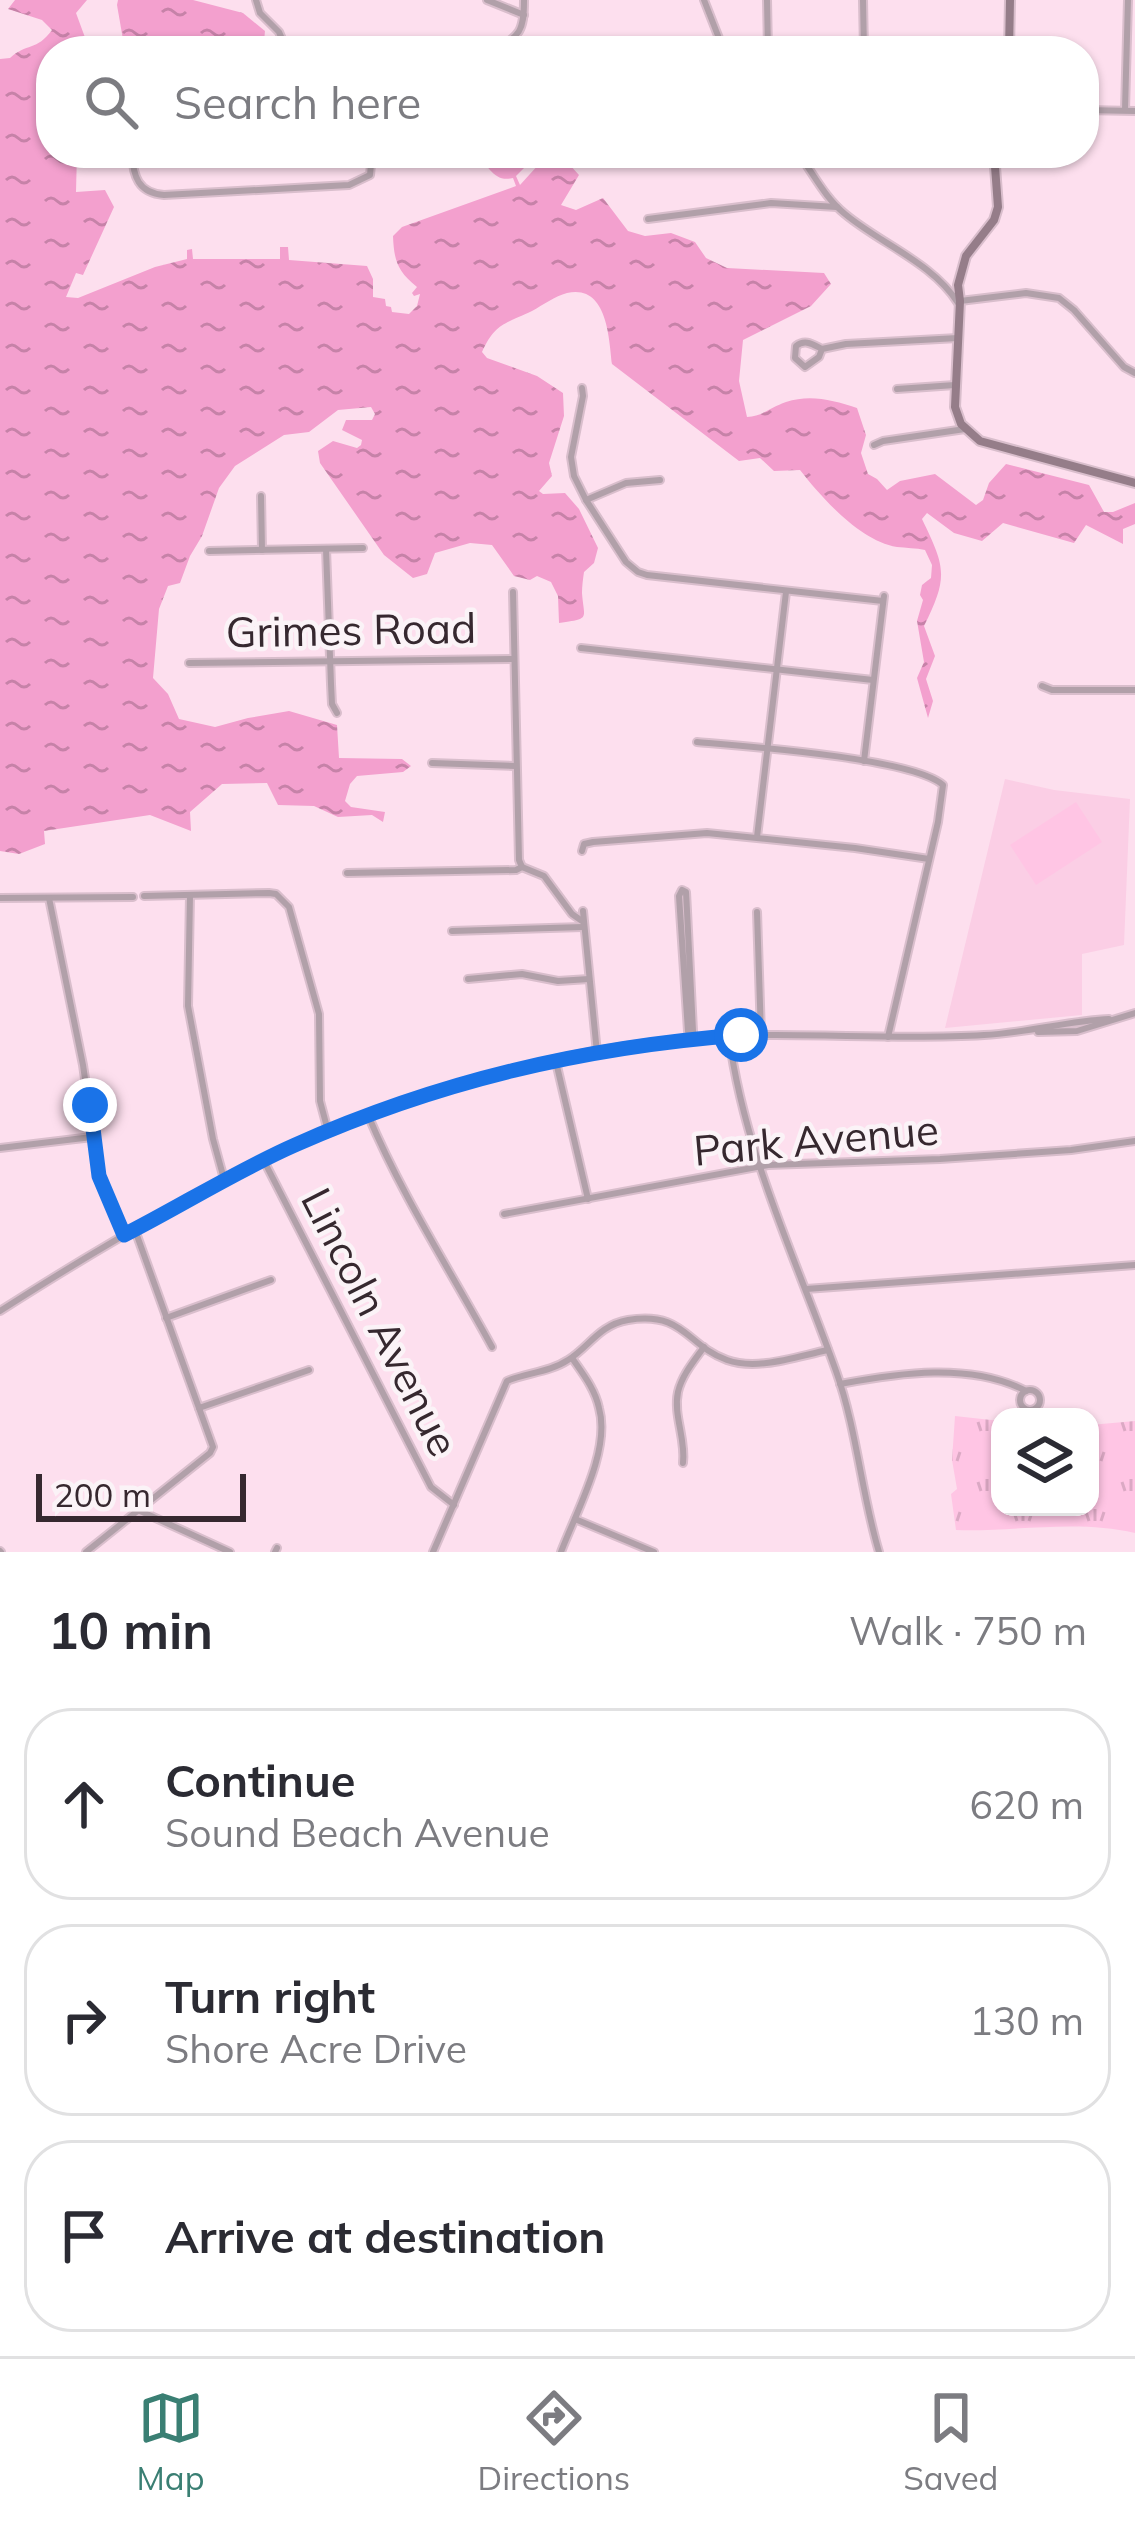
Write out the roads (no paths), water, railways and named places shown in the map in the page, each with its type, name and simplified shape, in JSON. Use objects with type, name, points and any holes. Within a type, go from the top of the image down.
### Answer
[{"type":"street","points":[[256,0],[260,13],[280,36]]},
{"type":"street","points":[[487,0],[524,15]]},
{"type":"street","points":[[516,36],[524,0]]},
{"type":"street","points":[[704,0],[718,36]]},
{"type":"street","points":[[767,0],[768,36]]},
{"type":"street","points":[[862,0],[864,36]]},
{"type":"street","points":[[1009,36],[1010,0]]},
{"type":"street","points":[[1125,110],[1128,0]]},
{"type":"street","points":[[1099,110],[1135,111]]},
{"type":"street","points":[[133,168],[137,182],[150,193],[164,195],[349,185],[370,175],[371,168]]},
{"type":"street","points":[[809,168],[837,207],[943,282],[960,303]]},
{"type":"street","points":[[995,168],[998,207],[994,220],[959,273],[955,407],[965,429],[980,441],[1135,483]]},
{"type":"street","points":[[649,219],[752,204],[837,207]]},
{"type":"street","points":[[943,282],[959,273]]},
{"type":"street","points":[[960,303],[1026,293],[1059,298],[1135,373]]},
{"type":"street","points":[[822,349],[805,367],[795,358],[801,342],[822,349],[958,338]]},
{"type":"street","points":[[897,389],[955,386]]},
{"type":"street","points":[[582,388],[571,457],[574,476],[626,562],[638,572],[786,592],[883,599],[864,761]]},
{"type":"street","points":[[874,445],[965,429]]},
{"type":"street","points":[[586,500],[626,483],[660,480]]},
{"type":"street","points":[[261,496],[262,550]]},
{"type":"street","points":[[209,551],[363,548]]},
{"type":"street","points":[[326,549],[332,704],[337,713]]},
{"type":"street","points":[[513,592],[519,860],[522,867],[544,876],[572,914],[583,920]]},
{"type":"street","points":[[757,837],[786,592]]},
{"type":"street","points":[[581,648],[873,680]]},
{"type":"street","name":"Grimes Road","points":[[190,664],[513,659]]},
{"type":"street","points":[[1042,686],[1135,691]]},
{"type":"street","points":[[697,742],[864,761],[926,775],[943,785],[888,1037]]},
{"type":"street","points":[[432,763],[515,766]]},
{"type":"street","points":[[583,848],[691,832],[929,859]]},
{"type":"street","points":[[347,873],[522,867]]},
{"type":"street","points":[[682,890],[686,892],[691,1039],[688,1031],[682,890]]},
{"type":"street","points":[[144,896],[269,893],[289,907],[319,1014],[320,1101],[328,1131]]},
{"type":"street","points":[[190,895],[188,1006],[224,1179]]},
{"type":"street","points":[[0,898],[133,897]]},
{"type":"street","points":[[49,898],[83,1065],[99,1176],[124,1235]]},
{"type":"street","points":[[757,912],[761,1035]]},
{"type":"street","points":[[452,931],[583,920]]},
{"type":"street","points":[[583,920],[597,1053]]},
{"type":"street","points":[[468,979],[522,974],[558,981],[589,979]]},
{"type":"street","points":[[1035,1031],[1135,1013]]},
{"type":"street","points":[[1067,1023],[1072,1033]]},
{"type":"street","points":[[0,1311],[124,1235],[263,1160],[430,1092],[504,1071],[691,1039],[1072,1033],[1081,1025]]},
{"type":"street","points":[[729,1036],[759,1166],[852,1424],[878,1552]]},
{"type":"street","points":[[556,1060],[588,1199]]},
{"type":"street","points":[[368,1115],[410,1203],[492,1347]]},
{"type":"street","points":[[0,1148],[92,1137]]},
{"type":"street","name":"Park Avenue","points":[[504,1214],[759,1166],[958,1158],[1135,1141]]},
{"type":"street","name":"Lincoln Avenue","points":[[263,1160],[431,1486],[454,1505]]},
{"type":"street","points":[[86,1552],[213,1447],[135,1230]]},
{"type":"street","points":[[806,1289],[1135,1265]]},
{"type":"street","points":[[166,1318],[271,1280]]},
{"type":"street","points":[[433,1552],[507,1381],[557,1366],[617,1323],[663,1320],[726,1360],[755,1364],[828,1350]]},
{"type":"street","points":[[683,1463],[678,1393],[704,1347]]},
{"type":"street","points":[[561,1552],[596,1462],[602,1424],[594,1393],[572,1358]]},
{"type":"street","points":[[199,1408],[309,1370]]},
{"type":"street","points":[[840,1384],[941,1373],[1006,1381],[1026,1391]]},
{"type":"street","points":[[138,1510],[230,1552]]},
{"type":"street","points":[[574,1518],[654,1552]]},
{"type":"water","points":[[15,0],[87,0],[76,13],[84,36],[48,36],[52,30],[42,20],[8,9]]},
{"type":"water","points":[[118,0],[193,0],[243,13],[265,31],[264,36],[122,36]]},
{"type":"water","points":[[36,44],[36,168],[77,168],[76,192],[105,190],[114,207],[83,275],[76,273],[66,297],[78,298],[187,259],[187,250],[192,249],[193,259],[280,259],[280,247],[288,247],[289,260],[367,266],[373,297],[385,299],[392,312],[409,314],[420,294],[412,293],[417,287],[405,276],[394,252],[393,236],[402,227],[516,186],[513,178],[496,175],[490,168],[524,168],[516,176],[520,185],[535,168],[573,168],[579,175],[561,205],[576,210],[603,198],[628,231],[645,236],[671,233],[695,242],[706,258],[727,268],[824,273],[831,284],[811,306],[743,340],[739,381],[747,417],[795,400],[839,403],[857,408],[866,435],[861,453],[868,474],[887,490],[900,481],[935,474],[976,505],[1006,464],[1089,485],[1104,512],[1135,503],[1135,524],[1123,529],[1123,544],[1086,525],[1074,543],[1003,523],[982,541],[954,533],[927,513],[922,519],[941,572],[924,626],[935,656],[926,679],[933,701],[928,718],[917,678],[924,662],[917,621],[920,595],[922,585],[931,578],[932,565],[925,550],[897,547],[869,536],[831,505],[800,470],[774,471],[760,458],[739,461],[612,364],[598,304],[580,292],[567,293],[502,326],[482,352],[563,393],[564,416],[549,463],[552,476],[539,491],[565,493],[579,509],[598,548],[594,563],[584,572],[581,618],[559,623],[558,596],[551,582],[537,576],[530,580],[514,576],[492,545],[470,543],[435,553],[427,574],[413,578],[384,555],[320,463],[318,451],[333,441],[361,445],[362,440],[342,430],[346,420],[372,420],[371,407],[338,410],[309,432],[284,435],[235,466],[219,488],[180,583],[168,586],[159,609],[153,678],[168,694],[179,719],[215,727],[289,711],[337,725],[339,758],[402,759],[411,766],[403,772],[357,776],[350,784],[345,801],[351,807],[385,812],[383,822],[372,815],[338,817],[314,806],[278,805],[267,783],[222,784],[190,812],[191,831],[150,815],[44,831],[45,844],[19,854],[0,851],[0,59]]}]
